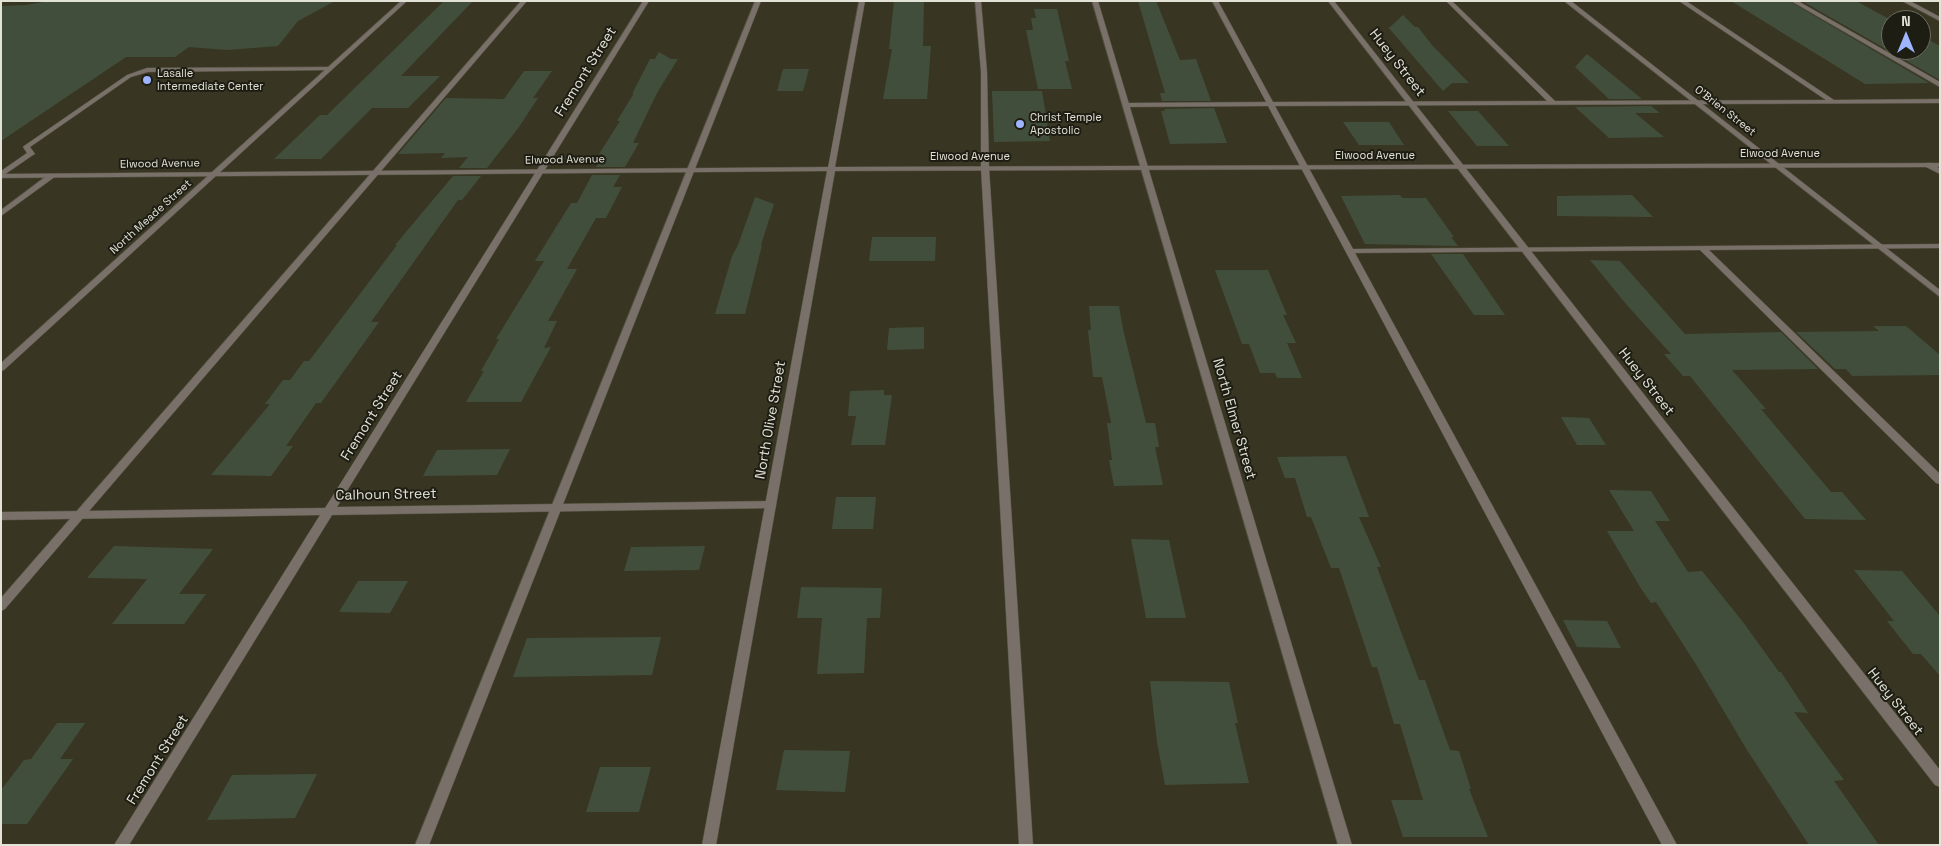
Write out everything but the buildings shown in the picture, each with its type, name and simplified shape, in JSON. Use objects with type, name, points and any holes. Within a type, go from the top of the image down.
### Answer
[{"type":"street","name":"North Meade Street","points":[[1,368],[404,1]]},
{"type":"street","points":[[1,606],[524,1]]},
{"type":"street","name":"Fremont Street","points":[[121,845],[646,1]]},
{"type":"street","points":[[422,845],[758,1]]},
{"type":"street","name":"North Olive Street","points":[[710,845],[862,1]]},
{"type":"street","points":[[978,1],[984,72],[986,168],[1026,845]]},
{"type":"street","name":"North Elmer Street","points":[[1095,1],[1345,845]]},
{"type":"street","points":[[1215,1],[1670,845]]},
{"type":"street","name":"Huey Street","points":[[1331,1],[1940,781]]},
{"type":"street","points":[[1449,1],[1552,102]]},
{"type":"street","name":"O'Brien Street","points":[[1567,1],[1940,294]]},
{"type":"street","points":[[1682,1],[1833,102]]},
{"type":"street","points":[[1794,1],[1940,86]]},
{"type":"street","points":[[1906,1],[1940,19]]},
{"type":"street","points":[[1,176],[31,154],[26,147],[129,76],[146,70],[329,69]]},
{"type":"street","points":[[1126,105],[1940,102]]},
{"type":"street","points":[[1929,165],[1940,172]]},
{"type":"street","name":"Elwood Avenue","points":[[1,176],[986,168],[1940,165]]},
{"type":"street","points":[[1,214],[52,176]]},
{"type":"street","points":[[1350,251],[1940,246]]},
{"type":"street","points":[[1702,248],[1940,480]]},
{"type":"street","name":"Calhoun Street","points":[[1,516],[558,506],[771,505]]},
{"type":"place","name":"Lasalle Intermediate Center","points":[[147,80]]},
{"type":"place","name":"Christ Temple Apostolic","points":[[1020,124]]}]
